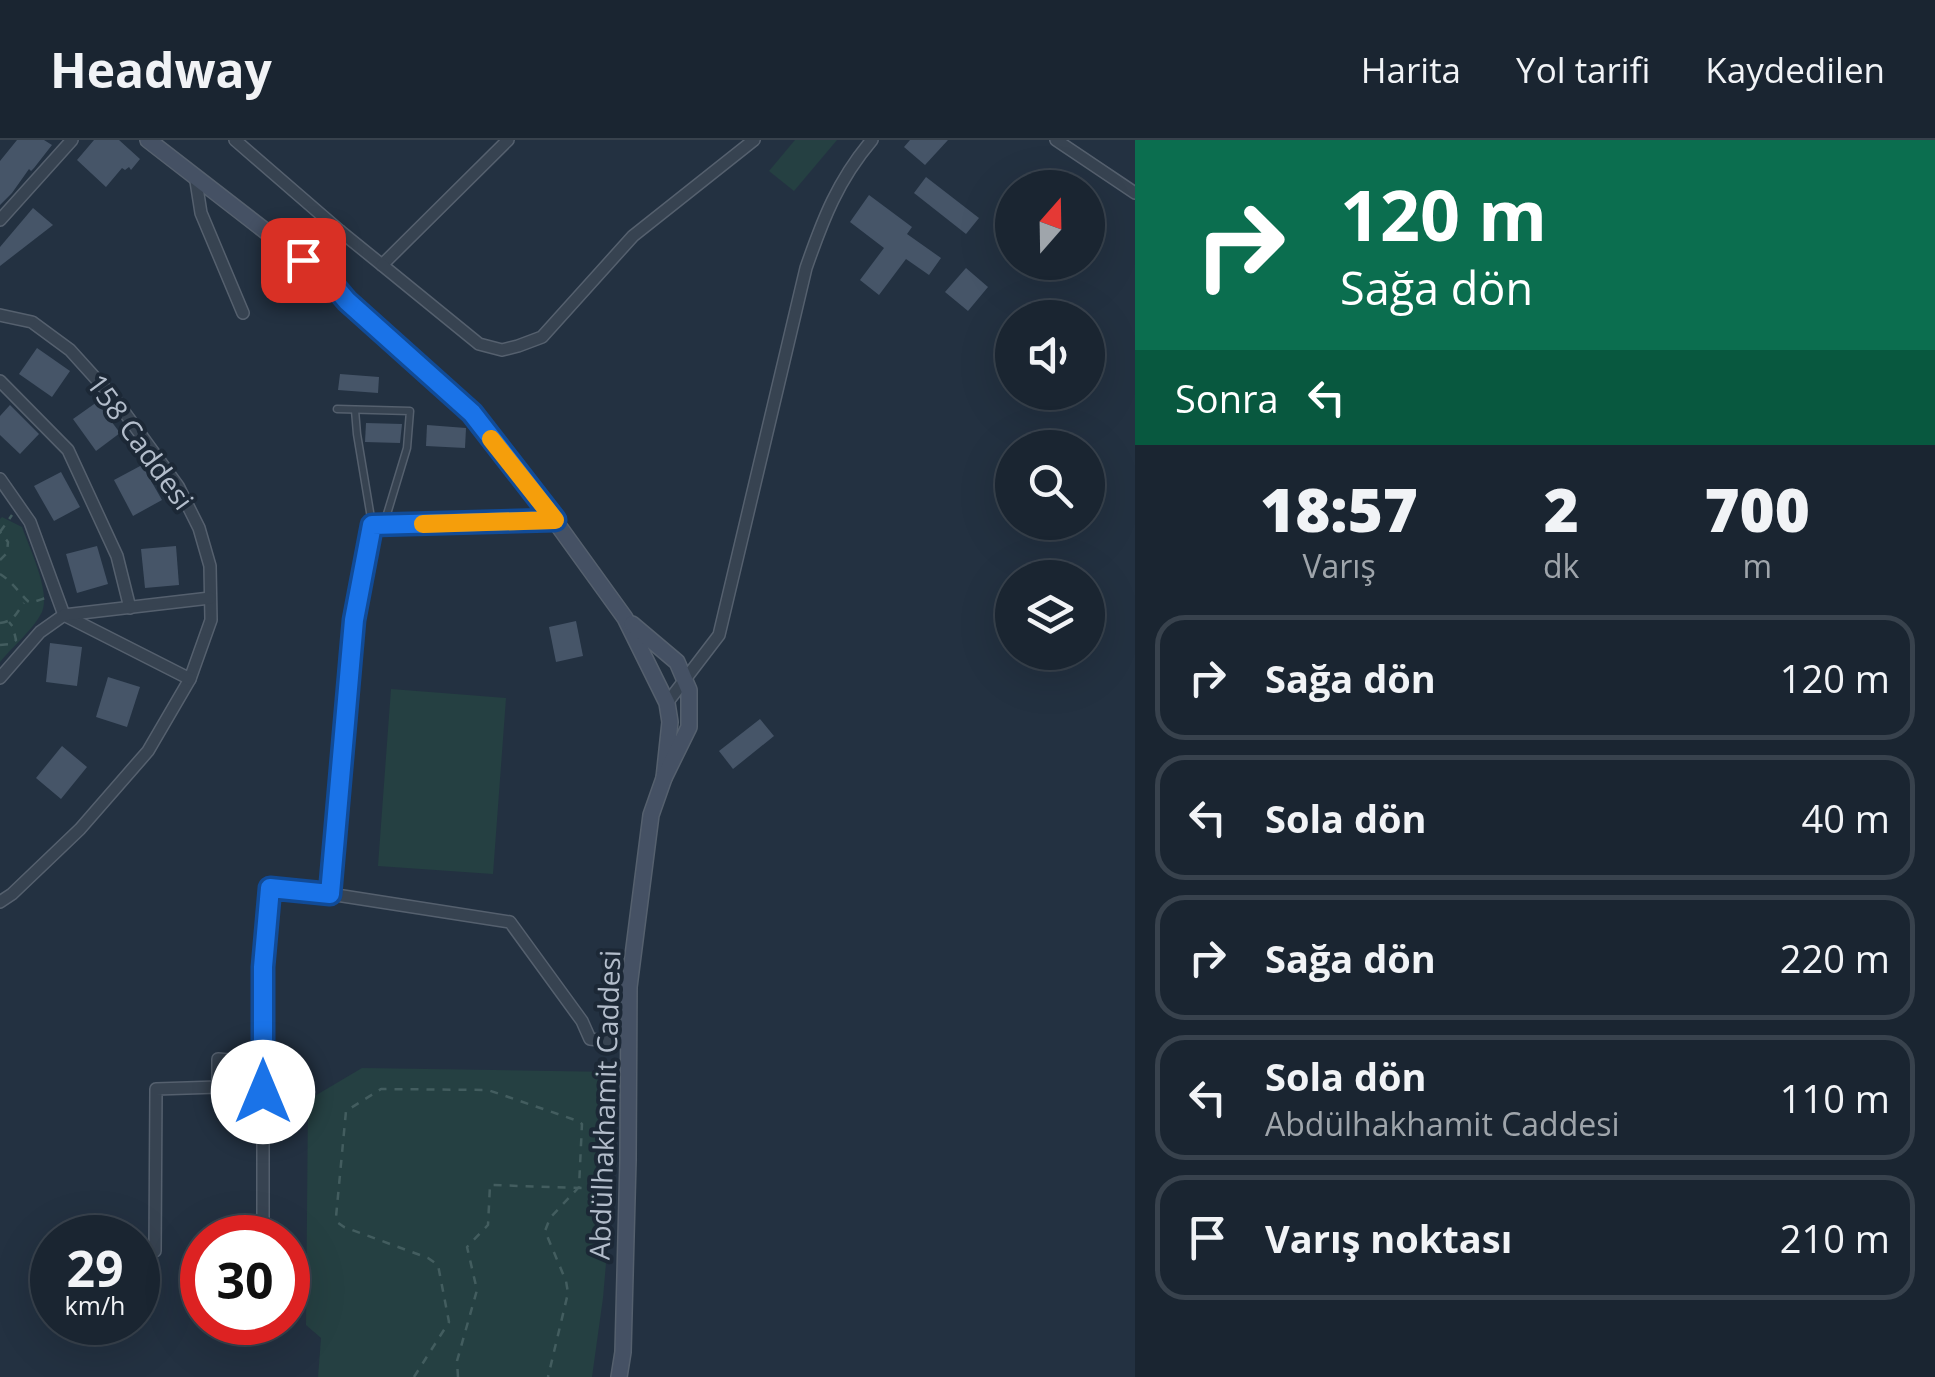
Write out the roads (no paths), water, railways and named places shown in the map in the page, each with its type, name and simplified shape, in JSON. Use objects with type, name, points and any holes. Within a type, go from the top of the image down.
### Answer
[{"type":"main road","name":"Abdülhakhamit Caddesi","points":[[148,140],[330,281],[347,301],[472,413],[626,618],[667,704],[670,722],[664,778]]},
{"type":"main road","name":"Abdülhakhamit Caddesi","points":[[619,1377],[630,987],[651,815],[689,726],[689,690],[677,662],[626,618]]},
{"type":"street","points":[[0,220],[72,140]]},
{"type":"street","points":[[235,140],[479,344],[502,350],[542,336],[633,236],[754,140]]},
{"type":"street","points":[[382,265],[508,140]]},
{"type":"street","points":[[667,704],[719,635],[806,268],[840,182],[872,140]]},
{"type":"street","points":[[1056,140],[1135,194]]},
{"type":"street","points":[[195,175],[201,213],[243,313]]},
{"type":"street","points":[[330,281],[340,231]]},
{"type":"street","name":"158 Caddesi","points":[[0,315],[32,322],[70,350],[117,402],[178,486],[199,528],[210,566],[210,620],[190,679],[148,751],[80,830],[0,902]]},
{"type":"street","points":[[0,381],[68,450],[117,556],[130,608]]},
{"type":"street","points":[[0,479],[30,522],[64,615],[190,679]]},
{"type":"street","points":[[0,503],[10,493]]},
{"type":"street","points":[[330,894],[354,620],[378,525],[555,520]]},
{"type":"street","points":[[0,678],[40,632],[64,615],[210,598]]},
{"type":"street","points":[[670,722],[689,726]]},
{"type":"street","points":[[263,1215],[263,967],[270,888],[510,922],[582,1020],[590,1040],[630,1044]]},
{"type":"street","points":[[156,1215],[156,1089],[218,1087],[218,1059],[263,1064]]},
{"type":"lane","points":[[338,410],[410,411],[407,448],[378,525]]},
{"type":"lane","points":[[356,410],[356,434],[378,525]]}]
